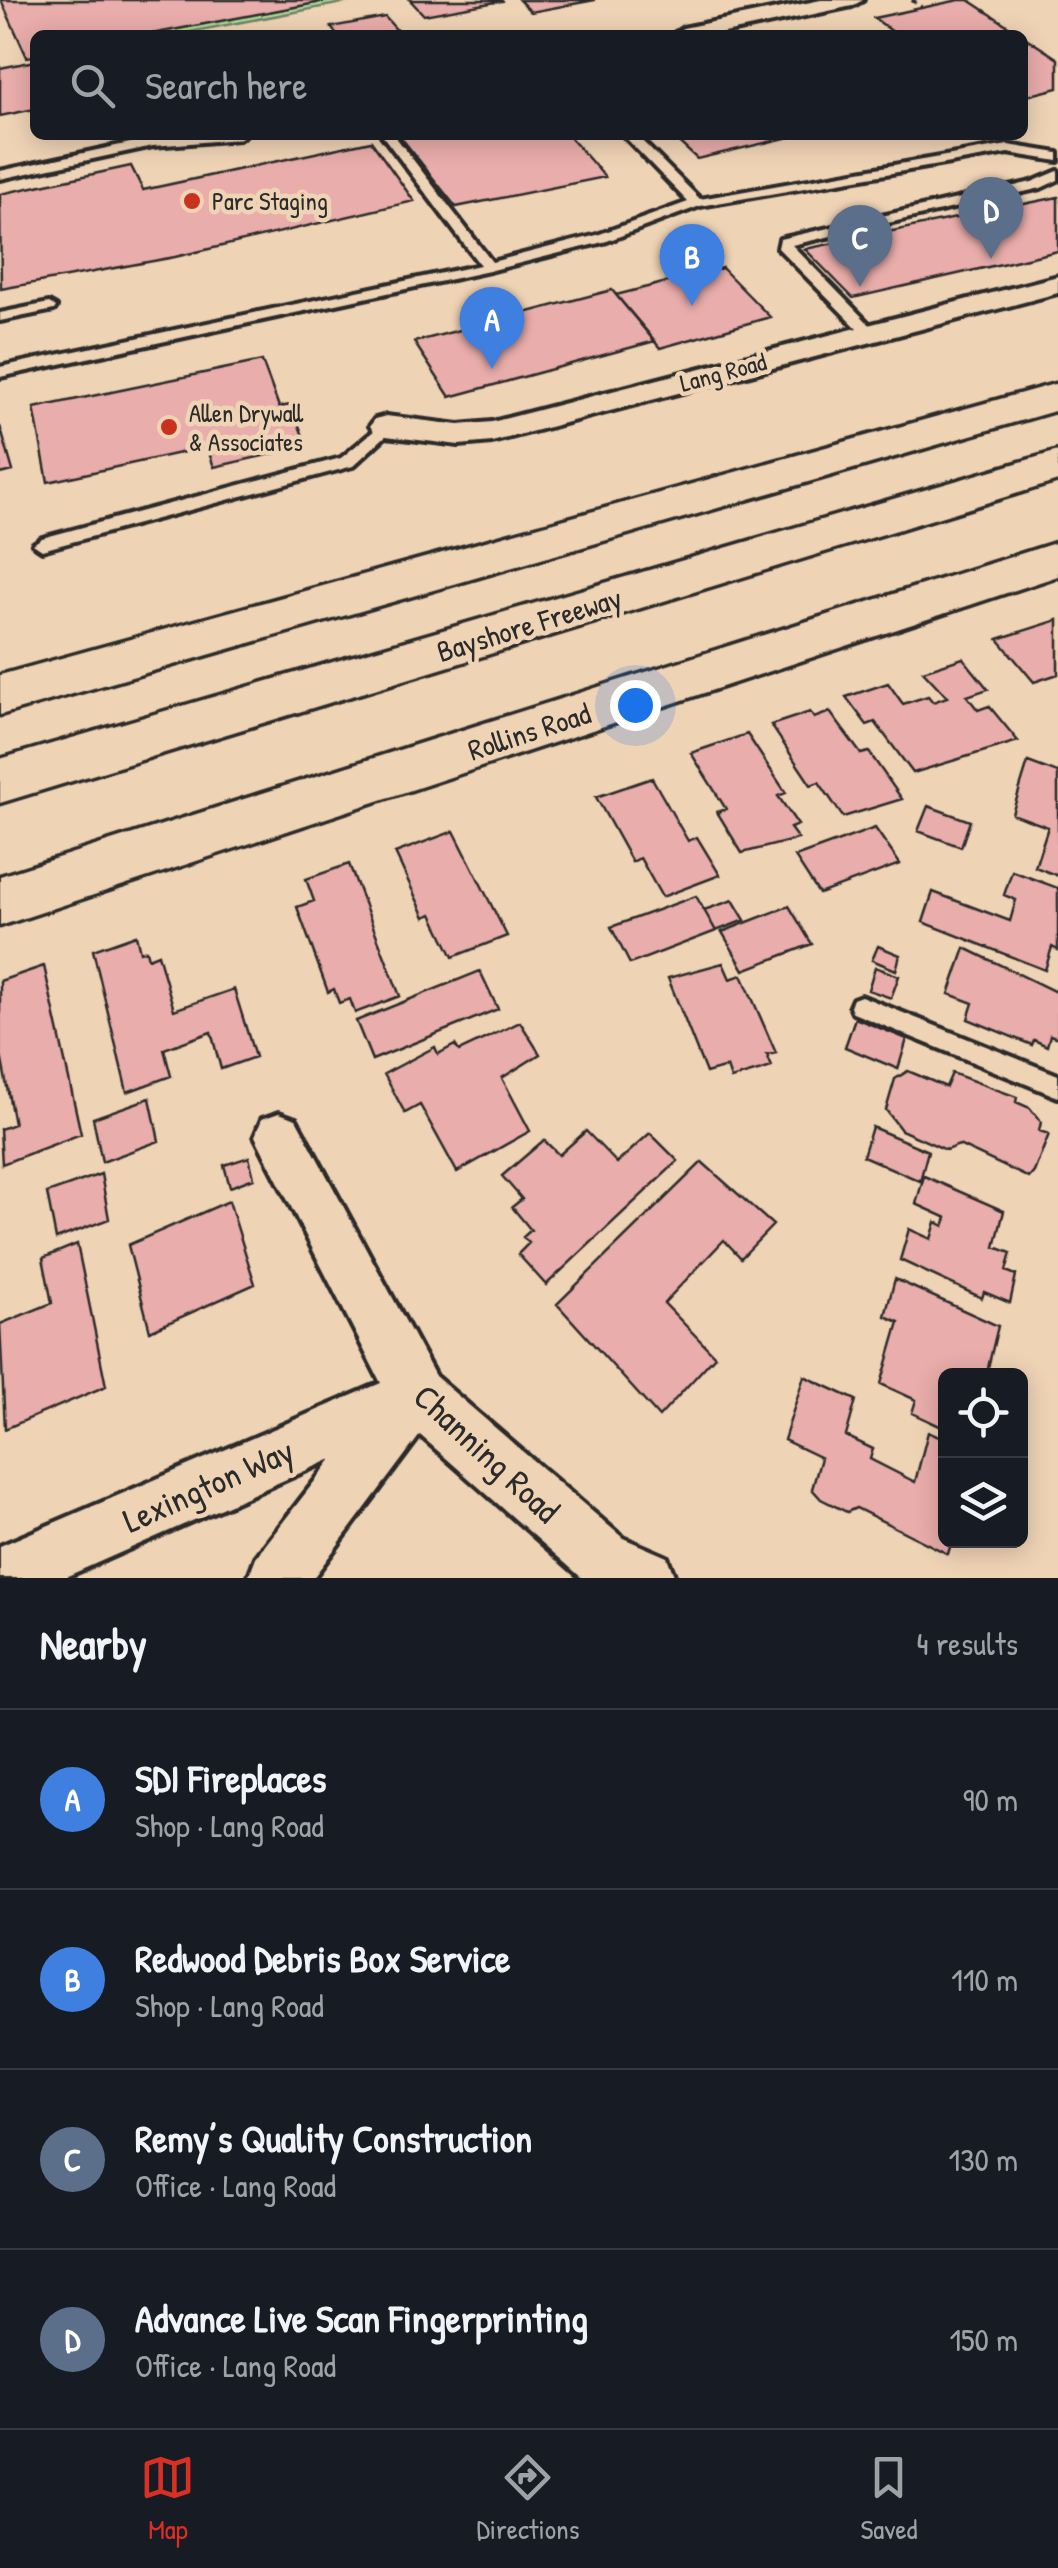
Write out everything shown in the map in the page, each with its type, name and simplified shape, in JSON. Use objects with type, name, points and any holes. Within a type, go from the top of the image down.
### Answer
[{"type":"main road","points":[[975,419],[1058,386]]},
{"type":"main road","points":[[0,695],[1058,396]]},
{"type":"main road","name":"Bayshore Freeway","points":[[0,781],[1058,466]]},
{"type":"main road","name":"Rollins Road","points":[[0,900],[1058,559]]},
{"type":"street","points":[[713,30],[852,0]]},
{"type":"street","name":"Lang Road","points":[[386,426],[459,436],[492,432],[1058,284]]},
{"type":"street","name":"Channing Road","points":[[279,1136],[416,1395],[603,1558],[646,1578]]},
{"type":"street","points":[[277,1578],[416,1395]]},
{"type":"street","name":"Lexington Way","points":[[0,1576],[416,1395]]},
{"type":"lane","points":[[0,175],[178,140]]},
{"type":"lane","points":[[392,140],[489,266]]},
{"type":"lane","points":[[633,140],[697,204]]},
{"type":"lane","points":[[0,372],[489,266],[602,238],[697,204],[1008,150],[1058,157]]},
{"type":"lane","points":[[870,333],[785,248],[785,242],[1036,186],[1058,175]]},
{"type":"lane","points":[[0,317],[49,307]]},
{"type":"lane","points":[[42,544],[348,462],[386,426]]},
{"type":"lane","points":[[861,1006],[1058,1086]]},
{"type":"path","points":[[912,0],[922,7]]},
{"type":"green space","points":[[333,0],[358,0],[200,30],[173,30]]},
{"type":"building","points":[[1,0],[332,0],[173,30],[30,30],[27,57]]},
{"type":"building","points":[[410,0],[501,0],[502,1],[424,15]]},
{"type":"building","points":[[519,0],[595,0],[531,12]]},
{"type":"building","points":[[969,0],[1014,30],[890,30],[874,18]]},
{"type":"building","points":[[385,17],[397,30],[333,30],[331,27]]},
{"type":"building","points":[[1028,39],[1058,59],[1058,88],[1028,96]]},
{"type":"building","points":[[30,62],[30,110],[0,116],[0,68]]},
{"type":"building","points":[[403,140],[572,140],[605,177],[456,207]]},
{"type":"building","points":[[676,140],[777,140],[697,159]]},
{"type":"building","points":[[371,141],[414,201],[175,257],[1,289],[0,194],[131,166],[143,190]]},
{"type":"building","points":[[1058,197],[1058,251],[853,298],[805,249]]},
{"type":"building","points":[[722,268],[770,317],[660,348],[616,295]]},
{"type":"building","points":[[612,290],[655,341],[450,397],[414,342]]},
{"type":"building","name":"Allen Drywall & Associates","points":[[262,361],[279,407],[291,405],[307,446],[214,467],[207,447],[48,482],[34,408]]},
{"type":"building","points":[[0,426],[13,471],[0,474]]},
{"type":"building","points":[[1058,620],[1058,674],[1034,682],[998,639]]},
{"type":"building","points":[[963,658],[988,689],[967,696],[978,710],[989,706],[1018,741],[913,773],[875,722],[867,725],[846,697],[888,683],[903,704],[928,696],[933,702],[947,697],[923,671]]},
{"type":"building","points":[[810,712],[814,718],[830,712],[861,754],[869,752],[902,799],[843,817],[819,782],[811,785],[771,725]]},
{"type":"building","points":[[747,734],[786,793],[778,796],[798,825],[790,828],[798,839],[742,853],[717,812],[726,809],[691,753]]},
{"type":"building","points":[[1028,762],[1058,773],[1058,876],[1035,867],[1048,827],[1012,814]]},
{"type":"building","points":[[652,778],[688,841],[697,837],[720,875],[662,897],[640,858],[632,862],[596,797]]},
{"type":"building","points":[[928,806],[970,821],[961,847],[918,831]]},
{"type":"building","points":[[875,828],[900,864],[819,894],[795,857]]},
{"type":"building","points":[[454,831],[507,936],[453,957],[432,914],[425,917],[395,853]]},
{"type":"building","points":[[349,864],[400,996],[355,1013],[350,999],[339,1003],[334,989],[328,992],[297,907],[314,901],[306,879]]},
{"type":"building","points":[[1012,871],[1058,888],[1058,950],[1052,947],[1045,970],[923,922],[933,892],[1010,921],[1016,900],[1004,895]]},
{"type":"building","points":[[696,896],[716,931],[630,964],[611,927]]},
{"type":"building","points":[[733,900],[745,920],[716,931],[704,910]]},
{"type":"building","points":[[789,906],[812,944],[744,970],[722,932]]},
{"type":"building","points":[[136,935],[140,952],[146,950],[148,958],[158,954],[174,1010],[234,989],[255,1057],[221,1069],[211,1032],[164,1049],[171,1076],[127,1092],[93,950]]},
{"type":"building","points":[[878,946],[900,955],[896,970],[872,960]]},
{"type":"building","points":[[965,948],[1058,993],[1058,1038],[1050,1035],[1047,1046],[1034,1040],[1032,1045],[968,1019],[973,1003],[949,994]]},
{"type":"building","points":[[723,963],[730,979],[742,975],[776,1053],[767,1055],[772,1067],[731,1079],[727,1067],[706,1073],[668,978]]},
{"type":"building","points":[[44,966],[81,1134],[2,1164],[0,1129],[14,1124],[0,1050],[0,981]]},
{"type":"building","points":[[875,967],[899,976],[891,998],[868,990]]},
{"type":"building","points":[[480,971],[498,1009],[372,1060],[356,1021]]},
{"type":"building","points":[[855,1018],[907,1039],[898,1069],[845,1047]]},
{"type":"building","points":[[520,1022],[540,1054],[502,1078],[530,1131],[457,1172],[420,1105],[405,1113],[384,1074],[435,1047],[438,1054],[455,1045],[459,1051]]},
{"type":"building","points":[[908,1071],[946,1087],[952,1073],[1017,1097],[1016,1102],[1030,1108],[1041,1122],[1039,1131],[1049,1134],[1029,1178],[959,1145],[946,1150],[901,1130],[886,1110],[895,1079]]},
{"type":"building","points":[[150,1098],[159,1141],[102,1162],[93,1118]]},
{"type":"building","points":[[872,1127],[928,1151],[920,1181],[863,1156]]},
{"type":"building","points":[[586,1131],[617,1163],[650,1133],[678,1161],[546,1285],[518,1254],[529,1243],[523,1237],[531,1230],[512,1207],[522,1199],[502,1176],[544,1140],[559,1155]]},
{"type":"building","points":[[249,1157],[254,1178],[230,1187],[224,1165]]},
{"type":"building","points":[[702,1162],[773,1225],[741,1258],[724,1240],[664,1303],[715,1356],[659,1417],[557,1304]]},
{"type":"building","points":[[101,1174],[109,1219],[56,1239],[47,1193]]},
{"type":"building","points":[[924,1176],[1004,1211],[995,1247],[1011,1253],[1006,1271],[1016,1275],[1010,1303],[984,1292],[982,1298],[900,1260],[909,1229],[931,1239],[936,1222],[944,1226],[947,1218],[916,1204]]},
{"type":"building","points":[[229,1201],[255,1284],[150,1331],[128,1245]]},
{"type":"building","points":[[77,1244],[106,1386],[5,1429],[0,1324],[52,1303],[43,1258]]},
{"type":"building","points":[[895,1279],[998,1326],[988,1368],[938,1368],[938,1425],[912,1413],[916,1400],[881,1384],[899,1322],[885,1316]]},
{"type":"building","points":[[804,1376],[856,1400],[846,1436],[873,1449],[870,1459],[915,1482],[928,1432],[938,1436],[938,1548],[950,1548],[948,1554],[856,1508],[847,1512],[821,1499],[812,1489],[821,1458],[784,1440]]},
{"type":"place","name":"Parc Staging","points":[[192,201]]},
{"type":"place","name":"Advance Live Scan Fingerprinting","points":[[991,259]]},
{"type":"place","name":"Remy’s Quality Construction","points":[[860,287]]},
{"type":"place","name":"Redwood Debris Box Service","points":[[692,306]]},
{"type":"place","name":"SDI Fireplaces","points":[[492,369]]},
{"type":"place","name":"Allen Drywall & Associates","points":[[169,427]]}]
